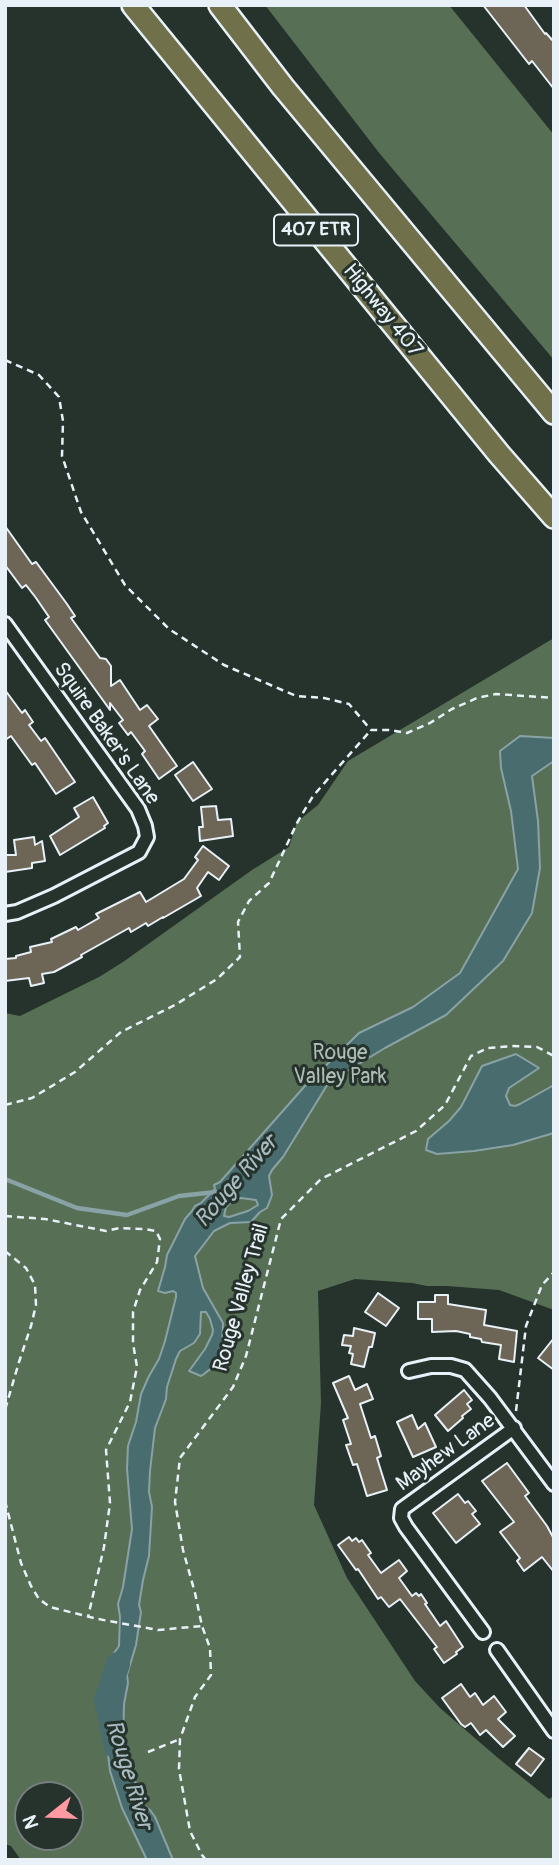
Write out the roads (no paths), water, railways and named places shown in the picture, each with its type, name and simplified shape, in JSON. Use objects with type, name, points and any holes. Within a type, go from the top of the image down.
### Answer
[{"type":"highway","name":"Highway 407","points":[[133,5],[499,454],[554,517]]},
{"type":"highway","name":"407 ETR","points":[[220,5],[283,87],[554,413]]},
{"type":"street","name":"Squire Baker's Lane","points":[[5,624],[138,809],[145,825],[146,837],[139,852],[54,897],[18,912],[5,914]]},
{"type":"street","points":[[409,1371],[431,1366],[451,1366],[465,1370],[490,1398],[554,1484]]},
{"type":"street","name":"Mayhew Lane","points":[[483,1632],[406,1527],[401,1518],[402,1509],[513,1428]]},
{"type":"street","points":[[496,1650],[554,1731]]},
{"type":"water","points":[[520,736],[554,738],[554,761],[532,776],[540,868],[532,913],[503,961],[446,1015],[329,1082],[269,1176],[272,1195],[267,1208],[251,1222],[230,1223],[214,1231],[195,1256],[203,1288],[223,1323],[222,1348],[214,1366],[204,1374],[201,1376],[189,1371],[212,1335],[210,1319],[206,1312],[201,1312],[200,1334],[194,1343],[180,1351],[176,1359],[155,1428],[149,1492],[152,1507],[149,1556],[124,1704],[123,1747],[137,1788],[145,1806],[155,1817],[173,1860],[147,1860],[122,1808],[110,1771],[106,1737],[109,1727],[107,1670],[119,1646],[118,1604],[132,1529],[127,1469],[128,1446],[141,1394],[159,1359],[176,1297],[173,1291],[158,1291],[167,1255],[185,1219],[195,1206],[215,1189],[214,1185],[220,1182],[304,1087],[359,1033],[413,1007],[460,973],[518,869],[500,751]],"holes":[[[234,1199],[256,1200],[258,1205],[248,1211],[224,1216],[226,1207]]]},
{"type":"water","points":[[516,1054],[539,1068],[509,1088],[506,1096],[510,1105],[520,1104],[554,1085],[554,1133],[513,1145],[474,1151],[437,1154],[426,1150],[428,1139],[461,1107],[482,1066]]},
{"type":"waterway","points":[[5,1179],[77,1208],[127,1215],[179,1196],[216,1192]]},
{"type":"waterway","name":"Rouge River","points":[[116,1747],[106,1700],[118,1664]]},
{"type":"park label","name":"Rouge Valley Park","points":[[340,1066]]}]
